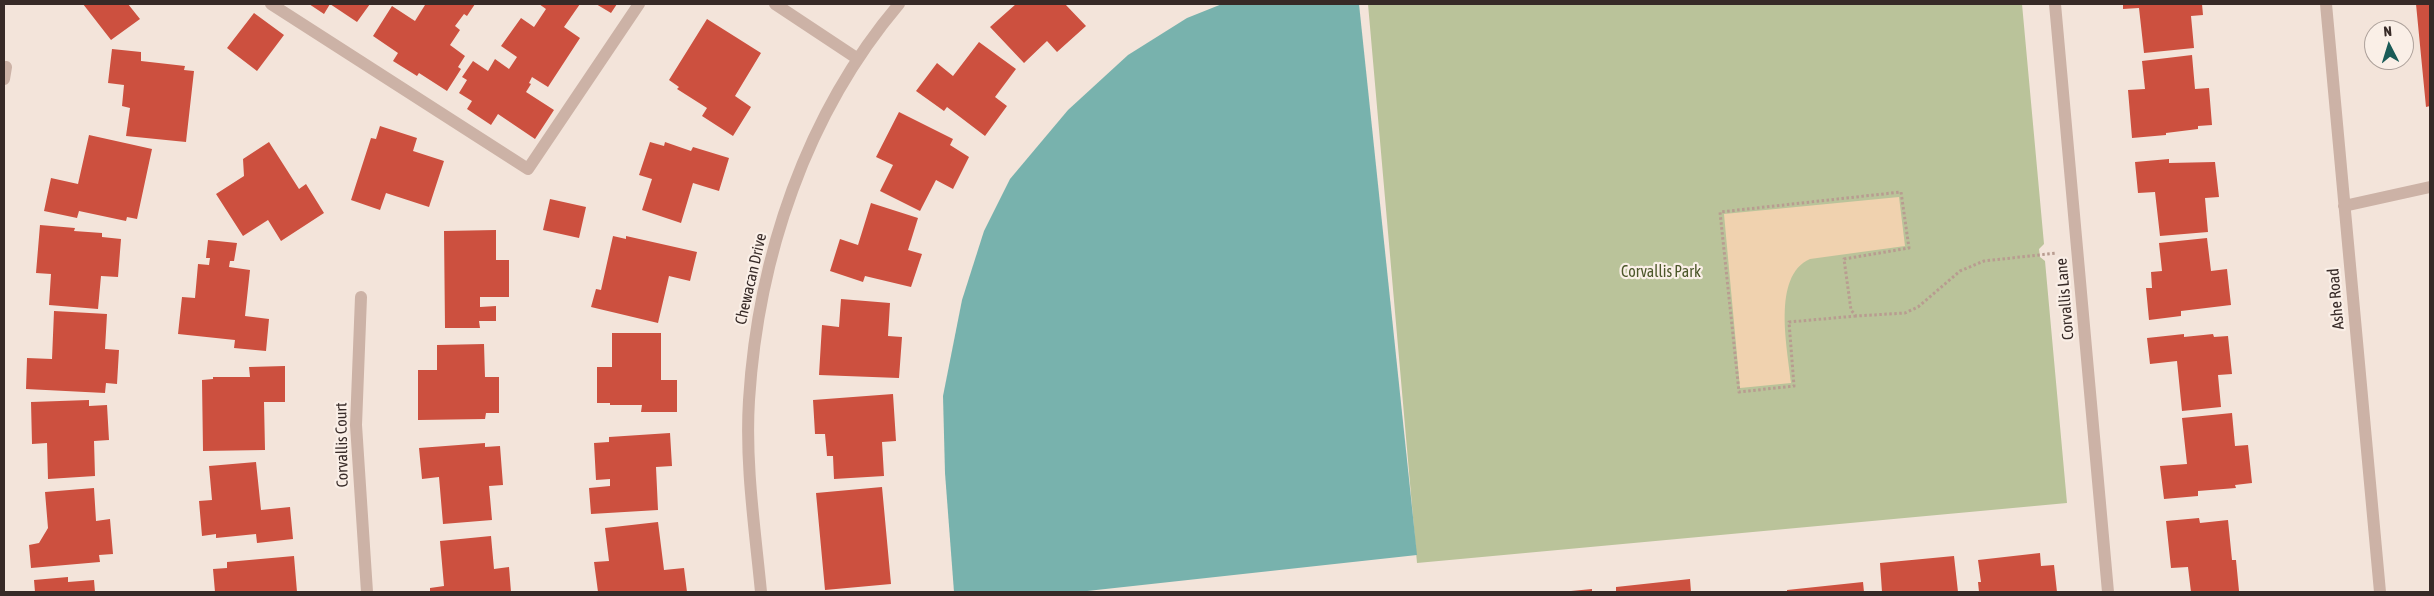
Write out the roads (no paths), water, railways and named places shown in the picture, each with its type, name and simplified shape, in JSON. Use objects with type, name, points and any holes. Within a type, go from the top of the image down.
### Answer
[{"type":"street","points":[[271,4],[528,169],[639,4]]},
{"type":"street","points":[[775,4],[858,59]]},
{"type":"street","name":"Chewacan Drive","points":[[761,592],[750,471],[749,402],[755,332],[770,255],[797,175],[827,112],[858,59],[899,4]]},
{"type":"street","name":"Corvallis Lane","points":[[2055,4],[2108,592]]},
{"type":"street","name":"Ashe Road","points":[[2326,4],[2380,592]]},
{"type":"street","points":[[2344,206],[2430,187]]},
{"type":"street","name":"Corvallis Court","points":[[361,297],[356,425],[360,517],[367,592]]},
{"type":"water","points":[[1222,4],[1359,4],[1417,555],[1078,592],[954,592],[945,473],[943,396],[962,300],[984,231],[1010,179],[1068,110],[1128,55],[1187,18]]},
{"type":"park label","name":"Corvallis Park","points":[[1661,272]]}]
